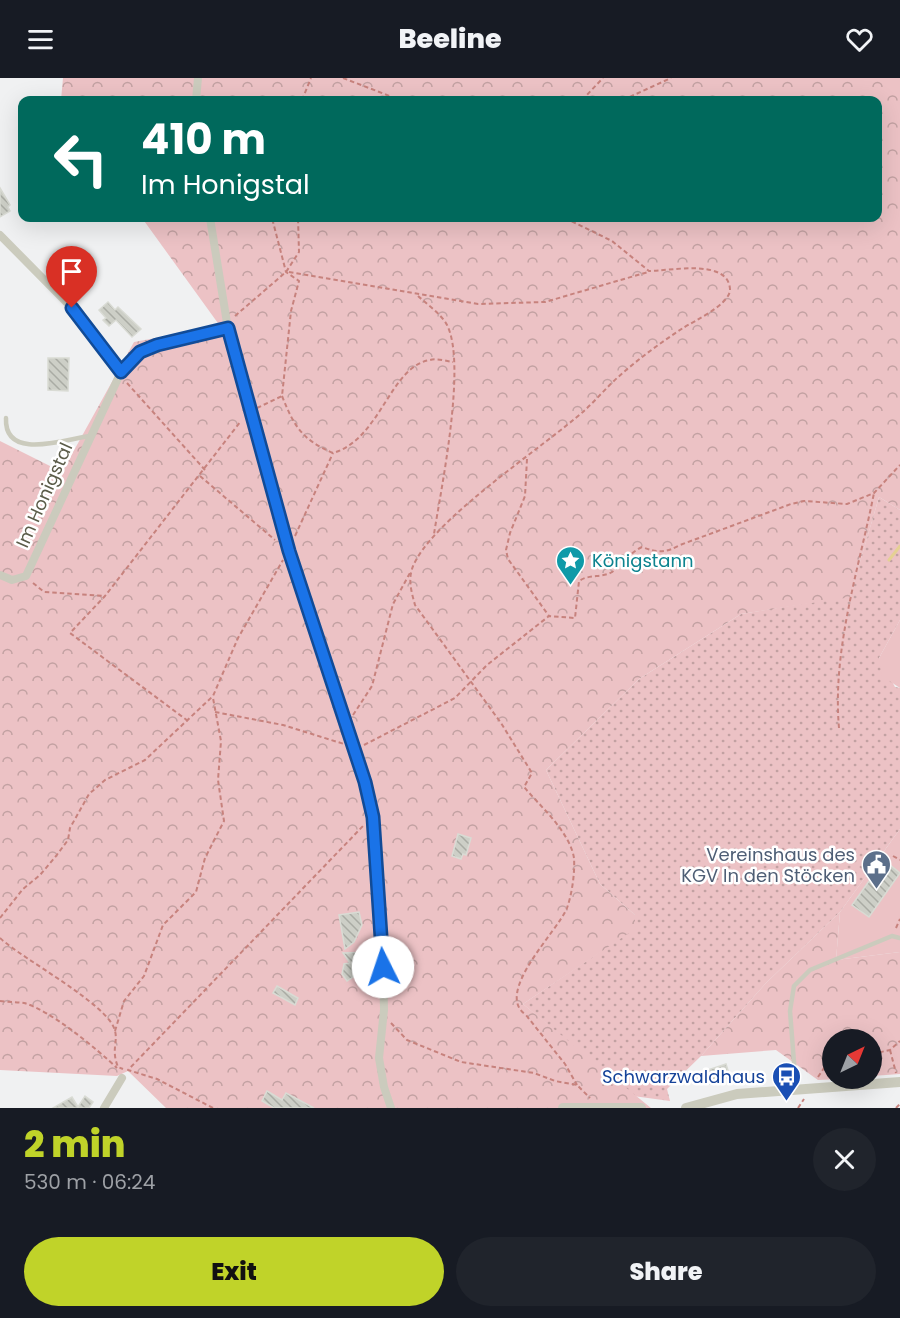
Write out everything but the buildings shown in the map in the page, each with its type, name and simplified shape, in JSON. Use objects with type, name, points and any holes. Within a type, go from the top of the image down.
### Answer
[{"type":"street","points":[[196,96],[198,78]]},
{"type":"street","points":[[211,222],[228,328],[249,411],[289,551],[355,746],[373,817],[384,1010],[380,1058],[384,1087],[391,1108]]},
{"type":"street","points":[[0,235],[72,308],[121,372]]},
{"type":"street","name":"Im Honigstal","points":[[0,575],[12,580],[26,576],[89,436],[121,372],[140,352],[157,345],[228,328]]},
{"type":"street","points":[[104,1108],[122,1078]]},
{"type":"street","points":[[686,1108],[736,1094],[899,1082]]},
{"type":"street","points":[[563,1108],[593,1106],[641,1108]]},
{"type":"lane","name":"Im Honigstal","points":[[6,418],[6,430],[12,439],[26,445],[89,436]]},
{"type":"lane","points":[[796,1090],[790,1011],[794,986],[810,970],[892,936],[900,938]]},
{"type":"path","points":[[304,96],[311,78]]},
{"type":"path","points":[[342,78],[389,96]]},
{"type":"path","points":[[586,96],[603,78]]},
{"type":"path","points":[[632,96],[671,78]]},
{"type":"path","points":[[273,222],[286,272],[299,281],[291,312],[282,396],[296,426],[306,439],[333,453],[347,449],[364,435],[405,376],[421,363],[431,359],[453,362]]},
{"type":"path","points":[[228,328],[241,310],[286,272],[299,252],[298,222]]},
{"type":"path","points":[[573,222],[612,240],[649,272]]},
{"type":"path","points":[[286,272],[418,296],[478,304],[544,302],[649,272],[712,269],[726,279],[730,293],[718,306],[682,329],[618,377],[587,409],[434,534],[393,604],[372,686],[347,723]]},
{"type":"path","points":[[418,296],[448,326],[453,362],[450,432],[434,534]]},
{"type":"path","points":[[121,372],[130,389],[158,416],[205,470]]},
{"type":"path","points":[[188,721],[70,633],[105,596],[249,411],[282,396]]},
{"type":"path","points":[[0,918],[23,889],[40,875],[68,840],[78,812],[89,794],[118,773],[145,760],[213,696],[238,638],[289,551],[333,453]]},
{"type":"path","points":[[527,458],[525,496],[506,550],[508,559],[549,616]]},
{"type":"path","points":[[215,712],[283,725],[327,741],[363,746],[455,698],[469,682],[549,616],[575,618],[579,581],[584,577],[610,574],[642,547],[656,552],[669,551],[790,504],[804,501],[847,504],[874,493],[900,465]]},
{"type":"path","points":[[200,476],[289,551]]},
{"type":"path","points":[[839,728],[837,704],[844,637],[874,493]]},
{"type":"path","points":[[412,569],[411,590],[415,605],[501,723],[531,773],[524,787],[568,840],[574,858],[572,884],[566,909],[530,963],[516,1003],[519,1010],[557,1053],[577,1085],[589,1095],[593,1106]]},
{"type":"path","points":[[26,576],[44,592],[105,596]]},
{"type":"path","points":[[213,696],[221,741],[218,780],[224,821],[205,858],[196,892],[163,925],[144,976],[124,1002],[116,1031],[114,1058],[118,1067],[157,1079],[213,1108]]},
{"type":"path","points":[[0,1001],[25,1004],[34,1008],[88,1041],[119,1070],[128,1070],[373,817]]},
{"type":"path","points":[[893,856],[900,860]]},
{"type":"path","points":[[892,936],[900,919]]},
{"type":"path","points":[[0,938],[11,949],[108,1017],[116,1031]]},
{"type":"path","points":[[384,1010],[388,1019],[407,1040],[460,1062],[519,1069],[555,1081],[577,1085]]},
{"type":"path","points":[[882,1052],[890,1050],[900,1041]]},
{"type":"path","points":[[890,1050],[899,1082]]},
{"type":"path","points":[[810,1090],[822,1071]]},
{"type":"path","points":[[896,1108],[900,1104]]},
{"type":"green space","points":[[63,78],[900,78],[900,510],[879,497],[850,597],[741,614],[639,679],[546,770],[600,884],[635,915],[635,929],[523,1004],[651,1108],[166,1108],[128,1071],[117,1076],[0,1070],[0,441],[62,472],[134,342],[220,326],[145,222],[882,222],[882,96],[61,96]]},
{"type":"green space","points":[[879,497],[900,510],[900,620],[879,658],[895,687],[900,688],[900,829],[840,912],[766,983],[701,1056],[667,1089],[670,1101],[633,1096],[523,1004],[635,928],[635,915],[600,884],[546,770],[639,679],[741,614],[850,596]]},
{"type":"green space","points":[[900,620],[900,688],[882,676],[879,658]]},
{"type":"green space","points":[[900,829],[900,952],[836,960],[840,912]]},
{"type":"green space","points":[[840,912],[836,960],[900,952],[900,1074],[882,1075],[882,1029],[822,1029],[822,1080],[818,1080],[776,1050],[701,1056],[766,983]]},
{"type":"waterway","points":[[889,560],[900,546]]},
{"type":"place","name":"Königstann","points":[[571,586]]},
{"type":"place","name":"Vereinshaus des KGV In den Stöcken","points":[[876,890]]},
{"type":"place","name":"Schwarzwaldhaus","points":[[786,1102]]},
{"type":"route","points":[[72,308],[121,372],[140,352],[157,345],[228,328],[289,551],[365,782],[373,817],[383,967]]}]
